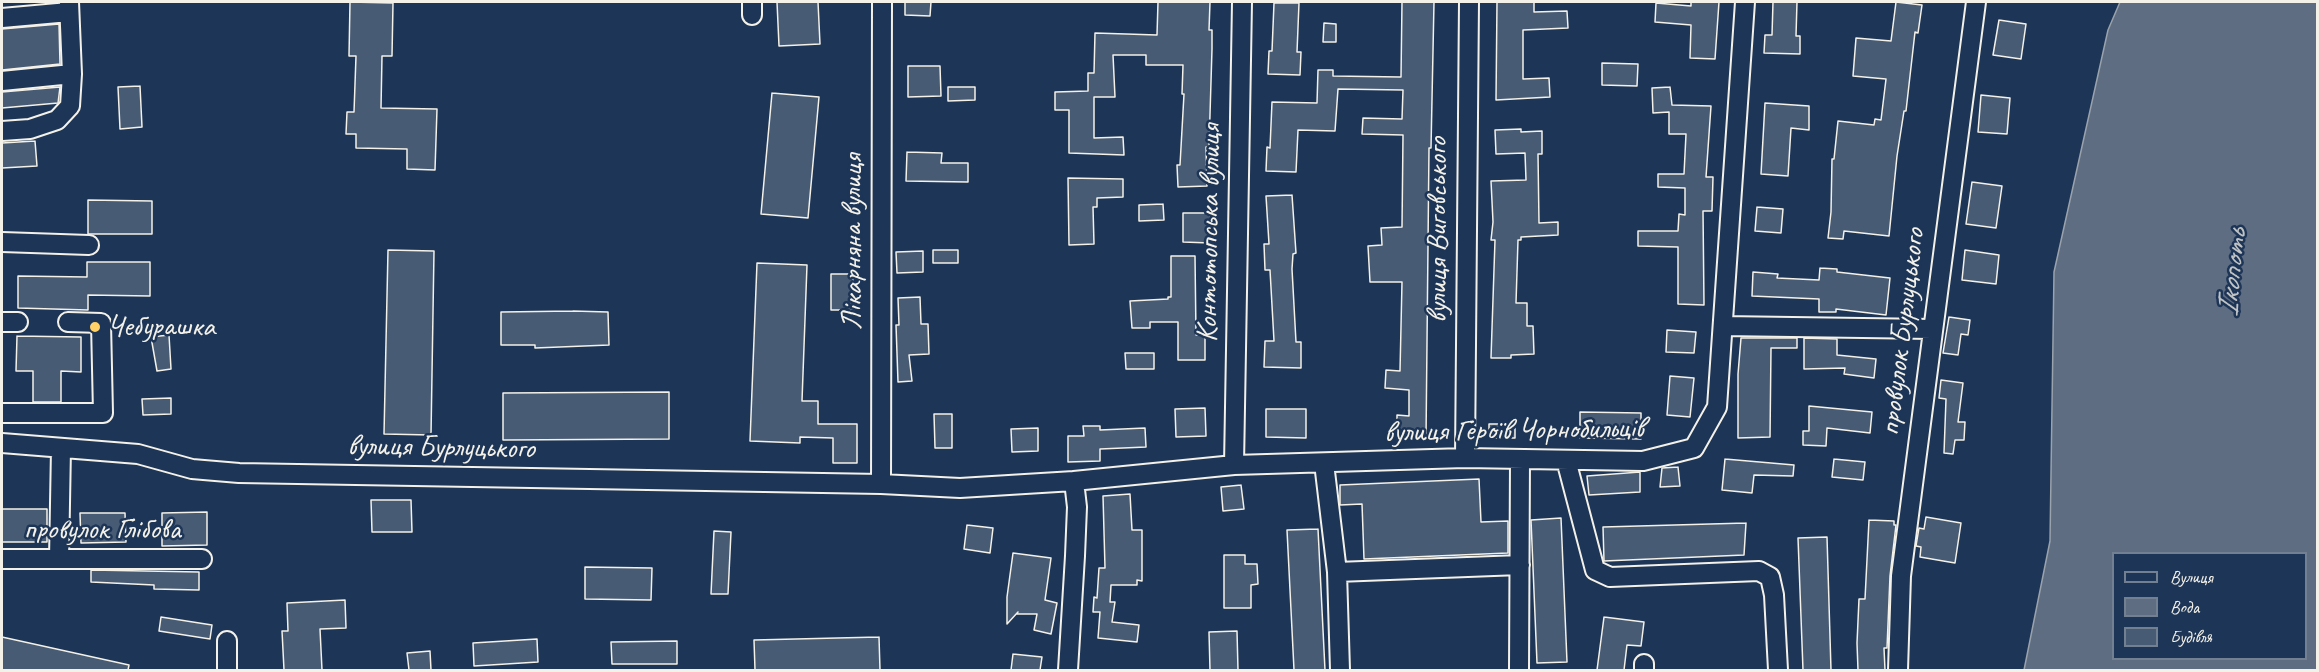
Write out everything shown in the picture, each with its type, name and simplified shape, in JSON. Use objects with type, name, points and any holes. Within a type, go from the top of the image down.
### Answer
[{"type":"street","name":"Лікарняна вулиця","points":[[881,484],[882,2]]},
{"type":"street","name":"Контотопська вулиця","points":[[1234,465],[1242,2]]},
{"type":"street","name":"вулиця Виговського","points":[[1465,458],[1469,2]]},
{"type":"street","name":"вулиця Героїв Чорнобильців","points":[[881,484],[960,488],[1074,481],[1234,465],[1465,458],[1643,461],[1694,448],[1718,407],[1745,2]]},
{"type":"street","name":"провулок Бурлуцького","points":[[1898,670],[1901,576],[1976,2]]},
{"type":"street","points":[[2,18],[69,7],[72,74],[70,105],[57,120],[30,129],[2,131]]},
{"type":"street","points":[[2,81],[72,74]]},
{"type":"street","points":[[2,242],[89,244]]},
{"type":"street","points":[[2,413],[103,413],[101,323],[68,322]]},
{"type":"street","points":[[1723,326],[1932,329]]},
{"type":"street","name":"вулиця Бурлуцького","points":[[2,443],[138,454],[192,469],[239,473],[881,484]]},
{"type":"street","points":[[59,559],[61,448]]},
{"type":"street","points":[[1519,670],[1520,459]]},
{"type":"street","points":[[1566,460],[1595,570],[1610,577],[1759,571],[1770,577],[1774,595],[1778,670]]},
{"type":"street","points":[[1324,463],[1337,572],[1340,670]]},
{"type":"street","points":[[1068,670],[1077,507],[1074,481]]},
{"type":"street","name":"провулок Глібова","points":[[2,559],[202,559]]},
{"type":"street","points":[[1337,572],[1520,566]]},
{"type":"street","points":[[227,641],[227,670]]},
{"type":"water","name":"Ікопоть","points":[[2120,2],[2317,2],[2317,670],[2024,670],[2050,541],[2054,272],[2108,30]]},
{"type":"building","points":[[350,2],[393,3],[392,56],[382,56],[381,108],[437,109],[435,170],[407,169],[407,149],[356,148],[356,134],[346,134],[347,112],[354,112],[356,56],[349,56]]},
{"type":"building","points":[[777,2],[818,2],[820,44],[779,46]]},
{"type":"building","points":[[905,2],[931,2],[930,16],[905,15]]},
{"type":"building","points":[[1158,2],[1210,2],[1209,30],[1212,30],[1212,49],[1209,147],[1206,147],[1207,186],[1178,187],[1177,165],[1180,165],[1184,94],[1182,94],[1183,65],[1146,65],[1146,55],[1113,55],[1115,97],[1094,97],[1094,138],[1123,137],[1124,155],[1069,153],[1069,110],[1055,110],[1055,92],[1088,91],[1088,73],[1094,73],[1095,33],[1157,35]]},
{"type":"building","points":[[1402,2],[1434,2],[1431,148],[1429,148],[1426,439],[1397,439],[1397,415],[1409,416],[1409,390],[1385,388],[1386,370],[1400,371],[1402,282],[1370,282],[1368,246],[1382,245],[1381,228],[1402,227],[1403,135],[1362,134],[1363,118],[1402,119],[1403,90],[1338,89],[1335,131],[1298,130],[1296,172],[1266,171],[1267,147],[1270,148],[1272,102],[1317,103],[1318,70],[1333,70],[1333,76],[1401,77]]},
{"type":"building","points":[[1497,2],[1534,2],[1534,12],[1567,11],[1568,28],[1523,30],[1523,79],[1549,78],[1550,97],[1496,100]]},
{"type":"building","points":[[1691,2],[1719,2],[1715,59],[1690,58],[1691,25],[1655,22],[1656,3],[1691,6]]},
{"type":"building","points":[[1773,2],[1797,2],[1796,36],[1800,36],[1800,54],[1764,53],[1765,35],[1772,35]]},
{"type":"building","points":[[1896,2],[1922,5],[1918,33],[1915,32],[1906,111],[1904,111],[1897,156],[1889,236],[1844,231],[1843,239],[1828,238],[1832,159],[1834,159],[1838,121],[1874,125],[1875,119],[1881,120],[1886,79],[1853,76],[1856,38],[1891,41]]},
{"type":"building","points":[[1274,3],[1299,3],[1297,52],[1301,52],[1300,75],[1268,74],[1269,51],[1272,51]]},
{"type":"building","points":[[1999,20],[2026,24],[2021,59],[1993,55]]},
{"type":"building","points":[[1324,23],[1336,24],[1336,42],[1323,42]]},
{"type":"building","points":[[59,24],[60,64],[2,70],[2,29]]},
{"type":"building","points":[[1602,63],[1638,64],[1637,86],[1602,85]]},
{"type":"building","points":[[908,66],[940,66],[941,96],[908,97]]},
{"type":"building","points":[[140,86],[142,127],[120,129],[118,87]]},
{"type":"building","points":[[60,87],[58,103],[2,108],[2,92]]},
{"type":"building","points":[[948,87],[975,87],[975,100],[948,101]]},
{"type":"building","points":[[1670,87],[1672,105],[1711,106],[1706,177],[1713,177],[1712,211],[1703,211],[1704,305],[1678,304],[1678,247],[1638,246],[1638,231],[1678,231],[1679,214],[1685,215],[1685,188],[1658,187],[1658,174],[1684,174],[1686,134],[1669,134],[1669,112],[1653,113],[1652,88]]},
{"type":"building","points":[[772,93],[819,97],[808,218],[761,214]]},
{"type":"building","points":[[1981,95],[2010,98],[2007,134],[1978,132]]},
{"type":"building","points":[[1765,103],[1809,106],[1809,130],[1791,128],[1788,176],[1761,174]]},
{"type":"building","points":[[1521,129],[1521,132],[1542,131],[1542,154],[1538,154],[1539,223],[1558,222],[1558,235],[1521,237],[1521,240],[1518,240],[1516,303],[1527,303],[1527,326],[1533,326],[1534,354],[1511,355],[1511,358],[1491,358],[1495,240],[1491,240],[1493,222],[1491,181],[1526,180],[1525,153],[1496,154],[1495,130]]},
{"type":"building","points":[[35,141],[37,166],[2,168],[2,143]]},
{"type":"building","points":[[907,152],[942,153],[941,163],[968,163],[968,182],[906,181]]},
{"type":"building","points":[[1068,178],[1123,179],[1123,197],[1097,198],[1097,207],[1093,207],[1094,244],[1069,245]]},
{"type":"building","points":[[1972,182],[2002,186],[1996,228],[1966,224]]},
{"type":"building","points":[[1292,195],[1296,253],[1293,254],[1292,269],[1296,342],[1301,342],[1301,368],[1264,367],[1265,341],[1274,341],[1270,270],[1265,270],[1264,244],[1269,244],[1266,196]]},
{"type":"building","points":[[88,200],[152,201],[152,234],[88,234]]},
{"type":"building","points":[[1163,204],[1164,220],[1139,221],[1139,205]]},
{"type":"building","points":[[1757,207],[1783,209],[1781,233],[1755,231]]},
{"type":"building","points":[[1183,213],[1210,213],[1210,243],[1183,242]]},
{"type":"building","points":[[388,250],[434,251],[431,435],[384,434]]},
{"type":"building","points":[[933,250],[958,250],[958,263],[933,263]]},
{"type":"building","points":[[1965,250],[1999,255],[1996,284],[1962,280]]},
{"type":"building","points":[[923,251],[923,272],[897,273],[896,252]]},
{"type":"building","points":[[1171,256],[1195,256],[1196,335],[1205,334],[1205,360],[1178,360],[1178,322],[1150,322],[1150,328],[1132,328],[1130,301],[1171,297]]},
{"type":"building","points":[[87,262],[150,262],[150,296],[88,295],[88,310],[18,308],[18,276],[87,277]]},
{"type":"building","points":[[757,263],[807,265],[802,401],[818,401],[818,424],[857,424],[857,463],[833,463],[833,438],[800,437],[800,443],[750,441]]},
{"type":"building","points":[[1820,268],[1890,278],[1886,315],[1836,309],[1836,312],[1819,312],[1819,299],[1752,296],[1753,272],[1778,274],[1777,278],[1819,280]]},
{"type":"building","points":[[831,274],[853,274],[854,310],[831,310]]},
{"type":"building","points":[[920,297],[921,324],[928,324],[929,354],[909,355],[912,381],[898,382],[896,325],[899,325],[898,298]]},
{"type":"building","points":[[501,312],[608,312],[609,345],[535,348],[535,345],[501,345]]},
{"type":"building","points":[[1949,317],[1970,320],[1968,335],[1961,334],[1958,355],[1943,353]]},
{"type":"building","points":[[1667,330],[1696,332],[1694,353],[1666,352]]},
{"type":"building","points":[[169,335],[171,369],[157,371],[151,337]]},
{"type":"building","points":[[17,336],[81,337],[81,372],[61,371],[61,402],[33,402],[33,371],[16,371]]},
{"type":"building","points":[[1741,338],[1797,338],[1797,348],[1771,348],[1770,437],[1738,438],[1738,374]]},
{"type":"building","points":[[1804,338],[1837,339],[1837,355],[1876,359],[1874,378],[1844,374],[1845,368],[1804,369]]},
{"type":"building","points":[[1125,353],[1154,353],[1154,369],[1126,369]]},
{"type":"building","points":[[1670,376],[1694,378],[1690,417],[1667,415]]},
{"type":"building","points":[[1941,380],[1963,383],[1958,422],[1965,422],[1964,440],[1955,440],[1953,454],[1944,453],[1946,399],[1939,398]]},
{"type":"building","points":[[669,392],[669,439],[503,440],[503,393]]},
{"type":"building","points":[[171,398],[171,414],[143,415],[142,399]]},
{"type":"building","points":[[1809,406],[1872,412],[1870,433],[1827,428],[1826,446],[1803,445],[1803,431],[1809,431]]},
{"type":"building","points":[[1205,408],[1206,436],[1176,437],[1175,409]]},
{"type":"building","points":[[1266,409],[1306,409],[1306,438],[1266,437]]},
{"type":"building","points":[[1580,412],[1641,413],[1641,439],[1580,438]]},
{"type":"building","points":[[934,414],[952,414],[952,448],[935,448]]},
{"type":"building","points":[[1489,424],[1515,424],[1515,438],[1489,438]]},
{"type":"building","points":[[1083,426],[1100,426],[1100,430],[1145,428],[1146,447],[1100,449],[1100,461],[1068,462],[1068,436],[1084,436]]},
{"type":"building","points":[[1038,428],[1038,451],[1012,452],[1011,429]]},
{"type":"building","points":[[1725,459],[1794,465],[1793,476],[1754,475],[1752,493],[1722,490]]},
{"type":"building","points":[[1834,459],[1865,462],[1863,480],[1832,477]]},
{"type":"building","points":[[1678,467],[1680,486],[1660,487],[1662,468]]},
{"type":"building","points":[[1640,472],[1640,492],[1589,495],[1587,476]]},
{"type":"building","points":[[1479,479],[1481,522],[1508,521],[1508,553],[1364,559],[1362,504],[1340,505],[1340,485]]},
{"type":"building","points":[[1241,485],[1244,509],[1223,511],[1221,487]]},
{"type":"building","points":[[1130,494],[1132,530],[1142,530],[1142,581],[1137,580],[1137,585],[1111,585],[1110,602],[1115,602],[1112,622],[1139,625],[1137,642],[1098,638],[1100,612],[1093,612],[1094,597],[1097,598],[1099,568],[1105,568],[1103,496]]},
{"type":"building","points":[[371,500],[411,500],[412,532],[372,532]]},
{"type":"building","points":[[2,509],[47,509],[47,542],[2,542]]},
{"type":"building","points":[[207,512],[207,545],[162,546],[162,513]]},
{"type":"building","points":[[80,513],[125,513],[126,542],[81,543]]},
{"type":"building","points":[[1926,517],[1961,523],[1955,563],[1920,557],[1921,547],[1916,546],[1919,528],[1924,529]]},
{"type":"building","points":[[1561,518],[1567,662],[1537,663],[1531,520]]},
{"type":"building","points":[[1869,520],[1894,521],[1896,525],[1890,576],[1887,648],[1884,648],[1885,670],[1858,670],[1859,599],[1865,599]]},
{"type":"building","points":[[1746,523],[1744,555],[1604,561],[1603,527]]},
{"type":"building","points":[[967,525],[993,528],[990,553],[964,549]]},
{"type":"building","points":[[1318,529],[1325,670],[1294,670],[1287,530]]},
{"type":"building","points":[[714,531],[731,532],[728,594],[711,594]]},
{"type":"building","points":[[1827,537],[1831,670],[1803,670],[1798,538]]},
{"type":"building","points":[[1013,553],[1051,558],[1045,600],[1057,603],[1051,634],[1034,630],[1037,614],[1017,614],[1018,612],[1007,624],[1007,597]]},
{"type":"building","points":[[1224,555],[1245,555],[1245,564],[1257,564],[1258,584],[1251,585],[1251,608],[1224,608]]},
{"type":"building","points":[[585,567],[652,568],[651,600],[585,599]]},
{"type":"building","points":[[91,570],[199,572],[199,590],[154,589],[154,585],[91,582]]},
{"type":"building","points":[[345,600],[346,628],[320,629],[322,670],[284,670],[282,631],[288,631],[287,603]]},
{"type":"building","points":[[161,617],[212,625],[210,639],[159,631]]},
{"type":"building","points":[[1604,617],[1644,622],[1641,646],[1627,645],[1624,670],[1597,670]]},
{"type":"building","points":[[1237,631],[1238,670],[1210,670],[1209,632]]},
{"type":"building","points":[[2,637],[129,665],[128,670],[2,670]]},
{"type":"building","points":[[879,637],[880,670],[755,670],[754,640]]},
{"type":"building","points":[[537,639],[538,662],[474,666],[473,643]]},
{"type":"building","points":[[677,641],[677,664],[612,664],[611,642]]},
{"type":"building","points":[[430,651],[431,670],[409,670],[407,653]]},
{"type":"building","points":[[1013,654],[1042,657],[1040,670],[1011,670]]},
{"type":"place","name":"Чебурашка","points":[[95,327]]}]
